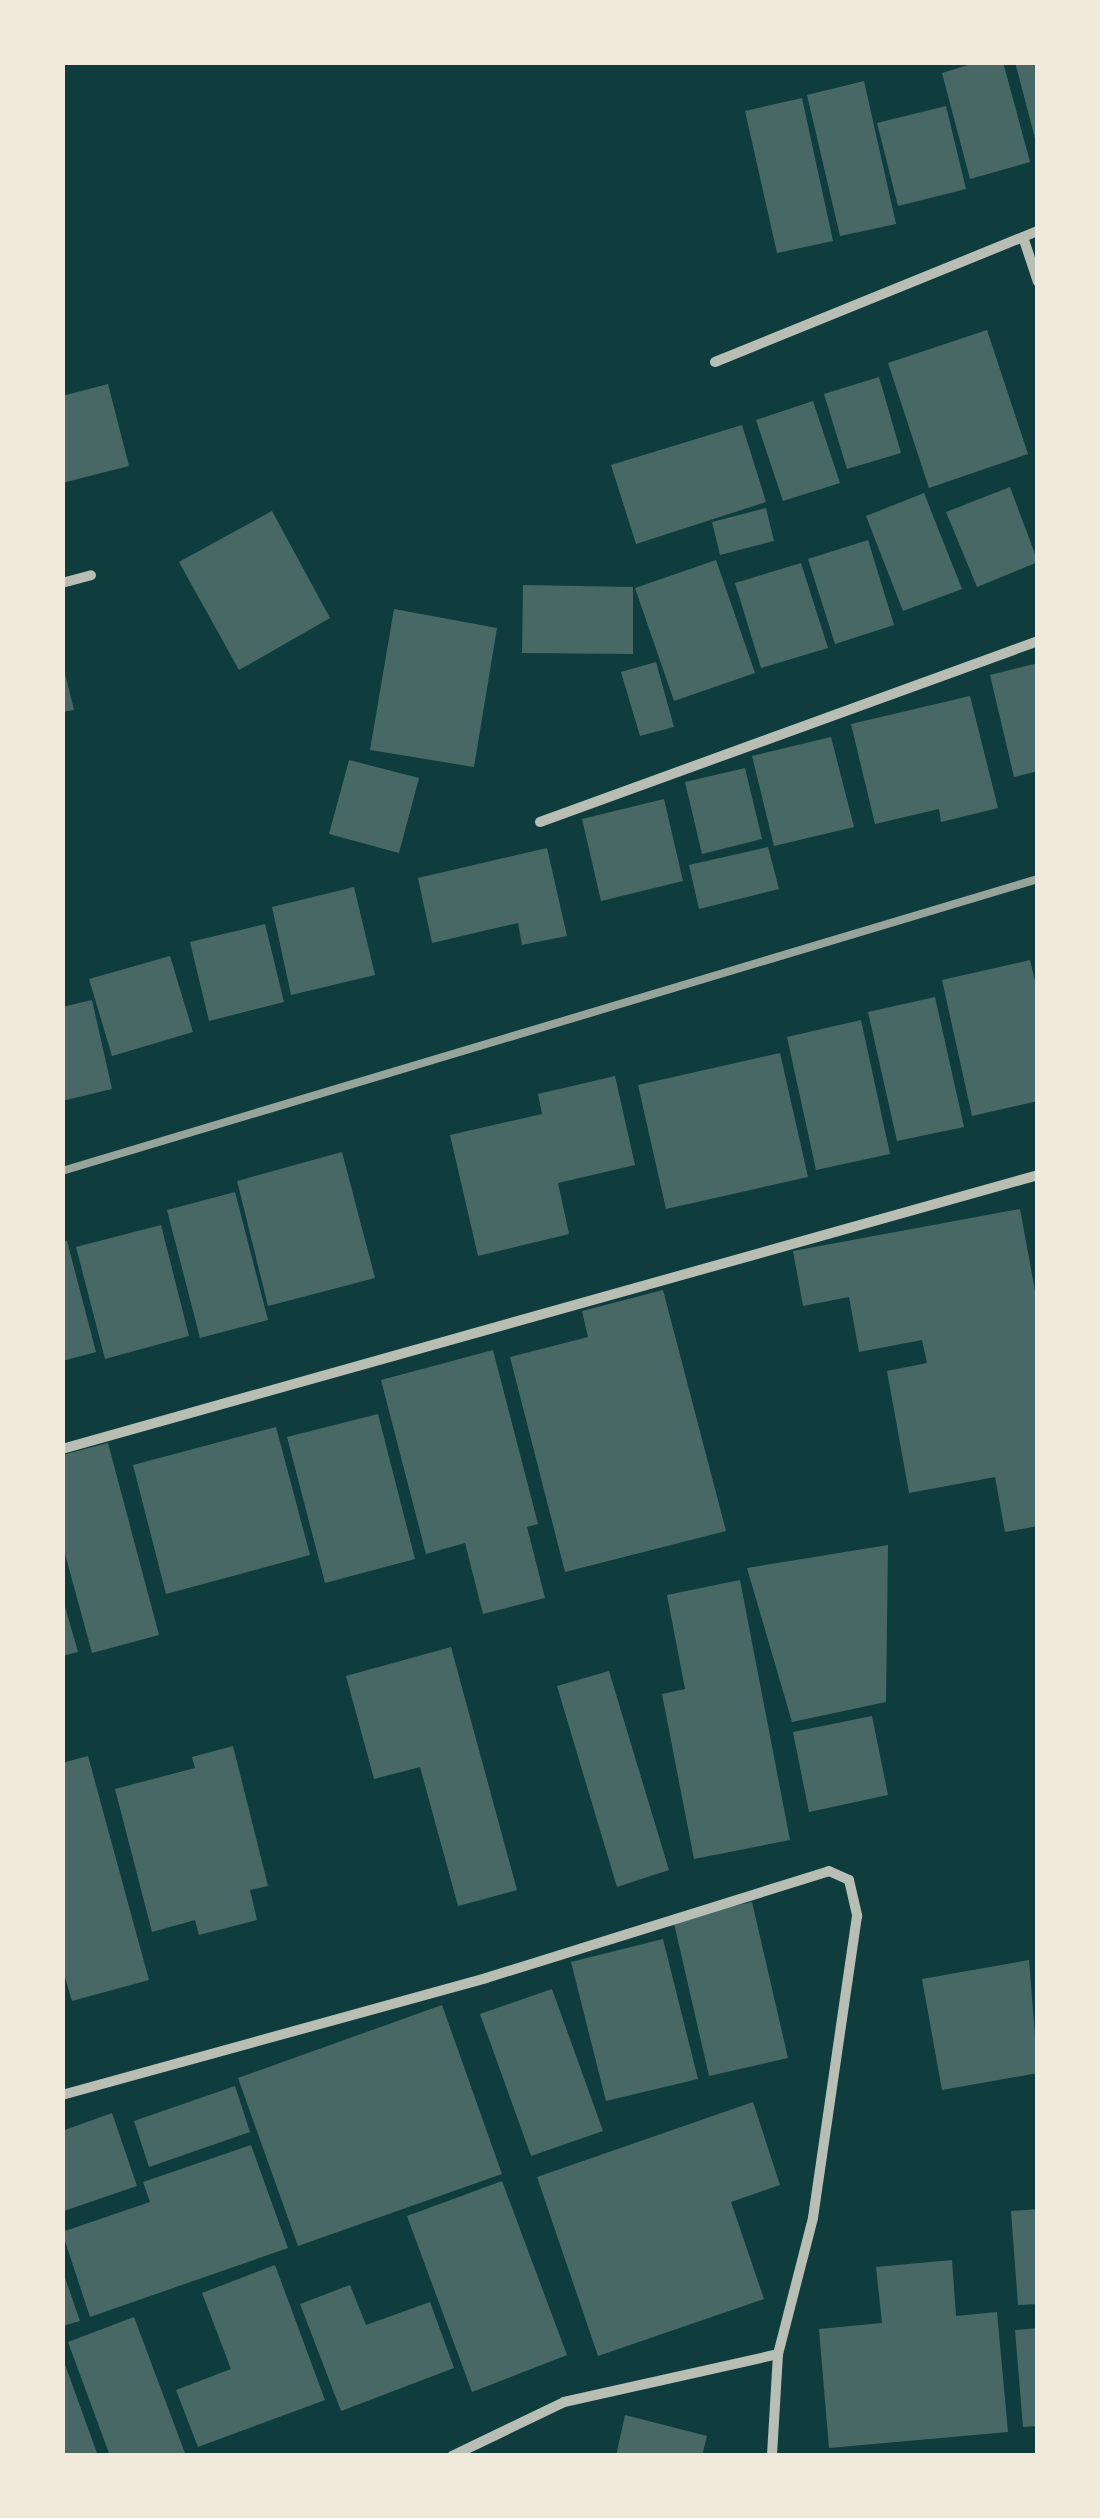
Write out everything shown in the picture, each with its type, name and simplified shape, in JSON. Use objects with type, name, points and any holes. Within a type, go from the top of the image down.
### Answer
[{"type":"street","points":[[715,362],[1038,232]]},
{"type":"street","points":[[1023,237],[1038,282]]},
{"type":"street","points":[[62,583],[91,575]]},
{"type":"street","points":[[540,822],[1038,642]]},
{"type":"street","points":[[62,1449],[1038,1175]]},
{"type":"street","points":[[62,2095],[486,1978],[829,1871],[849,1880],[857,1892],[857,1916],[813,2218],[778,2354],[772,2456]]},
{"type":"street","points":[[452,2456],[564,2402],[778,2354]]},
{"type":"building","points":[[978,62],[1003,62],[1030,162],[970,179],[942,73]]},
{"type":"building","points":[[1015,62],[1038,62],[1038,142],[1036,142]]},
{"type":"building","points":[[864,81],[896,224],[840,236],[807,95]]},
{"type":"building","points":[[802,98],[833,241],[777,253],[745,111]]},
{"type":"building","points":[[946,106],[966,189],[898,206],[877,123]]},
{"type":"building","points":[[987,330],[1028,454],[929,488],[888,363]]},
{"type":"building","points":[[879,377],[901,453],[847,469],[824,394]]},
{"type":"building","points":[[108,384],[129,466],[62,483],[62,396]]},
{"type":"building","points":[[813,401],[840,483],[783,501],[756,420]]},
{"type":"building","points":[[742,425],[766,502],[636,544],[611,465]]},
{"type":"building","points":[[1010,487],[1038,562],[977,587],[946,512]]},
{"type":"building","points":[[924,493],[962,589],[903,611],[866,516]]},
{"type":"building","points":[[766,508],[774,541],[720,555],[712,522]]},
{"type":"building","points":[[272,511],[330,618],[239,670],[179,562]]},
{"type":"building","points":[[868,540],[894,625],[835,644],[808,559]]},
{"type":"building","points":[[716,560],[755,673],[674,701],[635,588]]},
{"type":"building","points":[[801,563],[828,648],[761,668],[735,583]]},
{"type":"building","points":[[523,585],[633,587],[633,654],[522,653]]},
{"type":"building","points":[[394,609],[497,628],[474,767],[370,750]]},
{"type":"building","points":[[62,662],[74,710],[62,712]]},
{"type":"building","points":[[656,662],[674,727],[640,736],[621,672]]},
{"type":"building","points":[[1038,663],[1038,771],[1014,777],[990,675]]},
{"type":"building","points":[[970,696],[998,808],[941,822],[939,809],[875,824],[851,724]]},
{"type":"building","points":[[831,737],[854,827],[774,846],[752,756]]},
{"type":"building","points":[[349,760],[419,778],[399,853],[329,834]]},
{"type":"building","points":[[745,768],[762,839],[702,854],[685,782]]},
{"type":"building","points":[[664,799],[683,881],[601,901],[582,819]]},
{"type":"building","points":[[768,847],[779,889],[699,909],[689,865]]},
{"type":"building","points":[[547,848],[567,936],[522,945],[518,923],[432,943],[418,878]]},
{"type":"building","points":[[354,887],[375,975],[291,995],[272,907]]},
{"type":"building","points":[[265,924],[284,1002],[209,1021],[190,942]]},
{"type":"building","points":[[170,956],[193,1032],[112,1056],[89,979]]},
{"type":"building","points":[[1030,960],[1038,994],[1038,1101],[972,1116],[942,980]]},
{"type":"building","points":[[935,997],[964,1127],[897,1141],[868,1012]]},
{"type":"building","points":[[92,1000],[112,1089],[62,1101],[62,1007]]},
{"type":"building","points":[[861,1020],[890,1154],[816,1170],[787,1037]]},
{"type":"building","points":[[780,1053],[808,1177],[666,1209],[638,1085]]},
{"type":"building","points":[[615,1076],[635,1165],[558,1183],[569,1234],[478,1256],[450,1135],[542,1114],[538,1094]]},
{"type":"building","points":[[342,1152],[375,1278],[268,1306],[237,1181]]},
{"type":"building","points":[[235,1192],[268,1320],[200,1338],[167,1210]]},
{"type":"building","points":[[1020,1209],[1038,1307],[1038,1526],[1005,1532],[995,1477],[909,1493],[887,1371],[927,1363],[922,1340],[859,1352],[849,1297],[803,1306],[793,1251]]},
{"type":"building","points":[[161,1225],[189,1336],[105,1359],[76,1247]]},
{"type":"building","points":[[67,1241],[96,1352],[62,1361],[62,1242]]},
{"type":"building","points":[[663,1290],[726,1531],[565,1572],[510,1357],[588,1337],[582,1311]]},
{"type":"building","points":[[493,1350],[538,1524],[527,1527],[545,1598],[483,1614],[465,1543],[426,1554],[381,1380]]},
{"type":"building","points":[[378,1414],[415,1559],[325,1583],[287,1437]]},
{"type":"building","points":[[276,1427],[310,1555],[166,1594],[133,1465]]},
{"type":"building","points":[[108,1443],[159,1635],[92,1653],[62,1543],[62,1455]]},
{"type":"building","points":[[888,1545],[886,1702],[792,1722],[747,1568]]},
{"type":"building","points":[[740,1580],[790,1840],[694,1859],[662,1694],[685,1689],[667,1595]]},
{"type":"building","points":[[62,1596],[78,1652],[62,1656]]},
{"type":"building","points":[[451,1647],[517,1890],[458,1906],[420,1767],[374,1779],[346,1676]]},
{"type":"building","points":[[609,1671],[669,1870],[617,1887],[557,1686]]},
{"type":"building","points":[[872,1716],[888,1795],[809,1812],[793,1732]]},
{"type":"building","points":[[233,1746],[268,1886],[250,1890],[257,1920],[199,1935],[195,1920],[152,1932],[115,1789],[195,1768],[192,1757]]},
{"type":"building","points":[[88,1756],[149,1980],[72,2001],[62,1967],[62,1763]]},
{"type":"building","points":[[752,1902],[788,2058],[709,2076],[673,1919]]},
{"type":"building","points":[[663,1939],[698,2079],[606,2101],[571,1962]]},
{"type":"building","points":[[1029,1960],[1038,2073],[942,2090],[922,1979]]},
{"type":"building","points":[[552,1989],[603,2131],[531,2156],[480,2014]]},
{"type":"building","points":[[442,2005],[502,2174],[298,2246],[238,2078]]},
{"type":"building","points":[[235,2086],[250,2132],[149,2167],[134,2121]]},
{"type":"building","points":[[753,2102],[780,2185],[731,2202],[764,2299],[598,2356],[537,2177]]},
{"type":"building","points":[[112,2113],[137,2186],[64,2211],[62,2131]]},
{"type":"building","points":[[251,2145],[288,2248],[90,2317],[62,2232],[150,2202],[143,2182]]},
{"type":"building","points":[[502,2181],[567,2355],[472,2392],[407,2216]]},
{"type":"building","points":[[1038,2209],[1038,2304],[1018,2305],[1011,2211]]},
{"type":"building","points":[[952,2260],[956,2316],[997,2312],[1008,2432],[829,2448],[819,2329],[882,2323],[876,2267]]},
{"type":"building","points":[[275,2265],[325,2400],[198,2447],[176,2390],[231,2369],[202,2293]]},
{"type":"building","points":[[62,2269],[80,2321],[62,2326]]},
{"type":"building","points":[[350,2285],[366,2325],[430,2302],[454,2368],[341,2411],[300,2304]]},
{"type":"building","points":[[134,2317],[186,2456],[110,2456],[68,2342]]},
{"type":"building","points":[[1038,2328],[1038,2426],[1023,2427],[1015,2330]]},
{"type":"building","points":[[63,2359],[98,2456],[62,2456]]},
{"type":"building","points":[[625,2415],[707,2436],[702,2456],[616,2456]]},
{"type":"railway","points":[[62,1171],[1038,879]]}]
